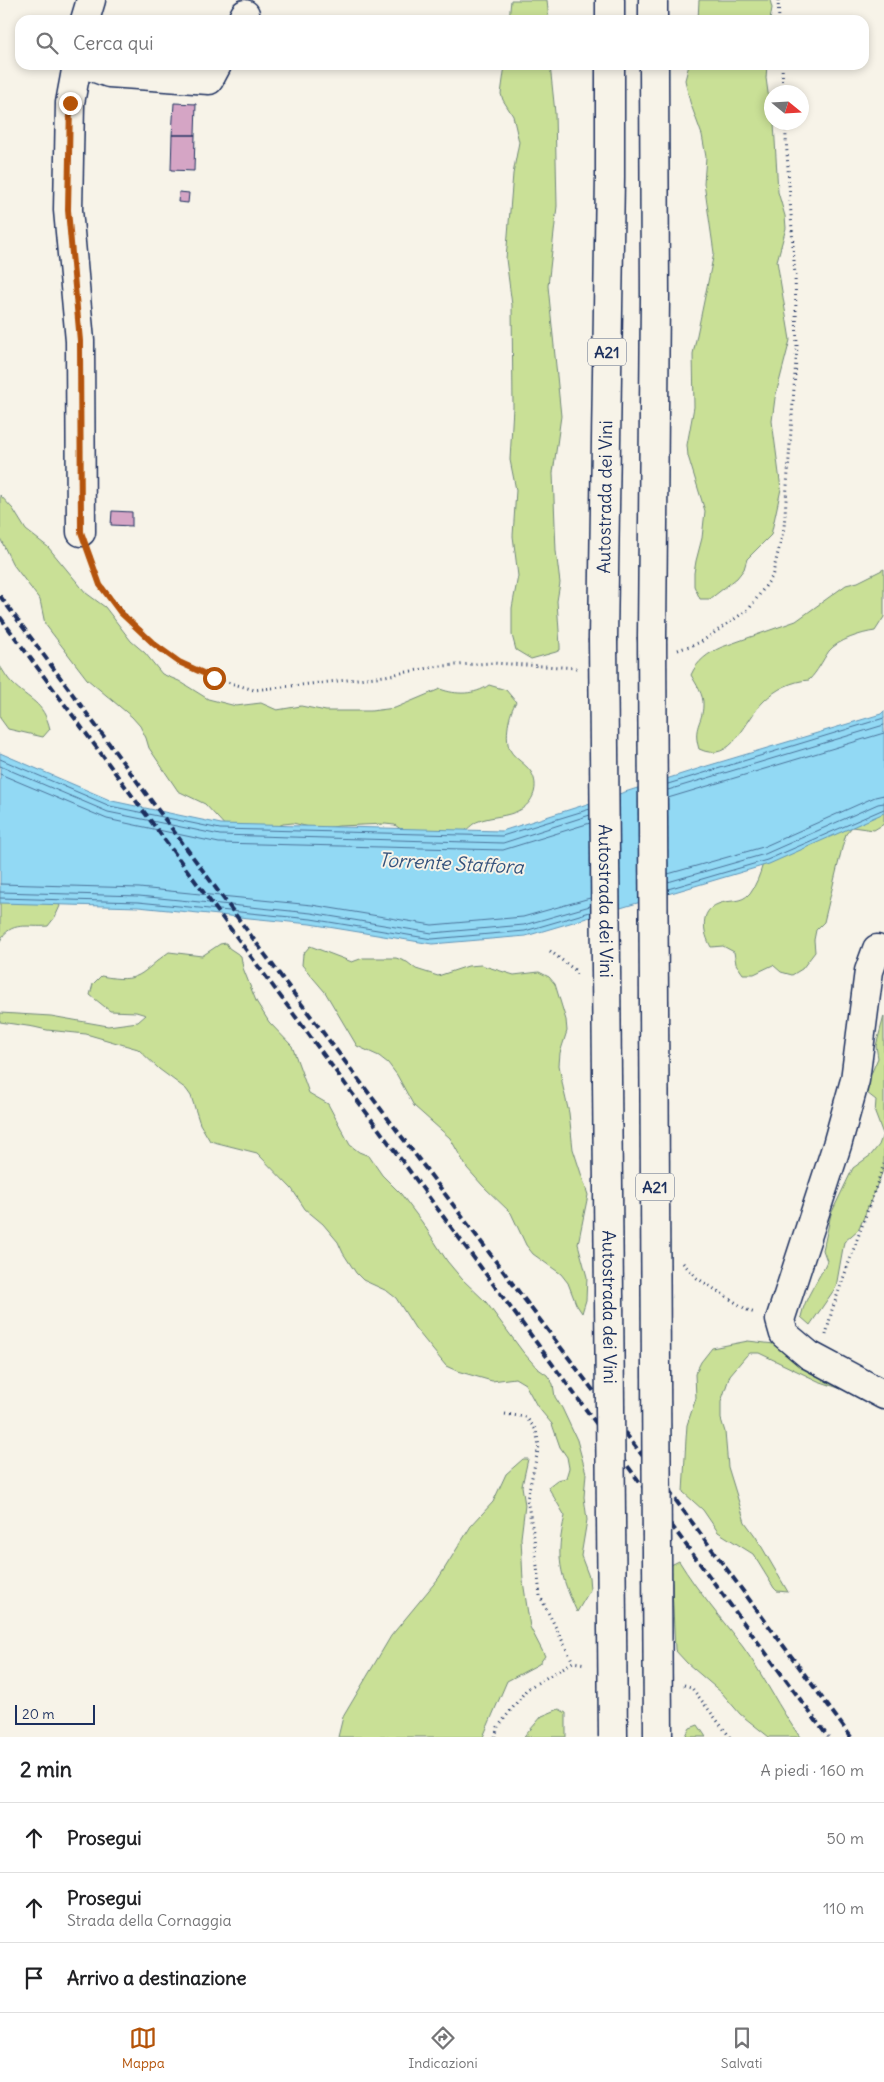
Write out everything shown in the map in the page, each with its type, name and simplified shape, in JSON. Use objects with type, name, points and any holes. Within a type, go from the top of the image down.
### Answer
[{"type":"main road","points":[[86,15],[91,0]]},
{"type":"main road","points":[[610,0],[610,15]]},
{"type":"main road","points":[[653,0],[653,15]]},
{"type":"main road","points":[[76,70],[70,103],[68,210],[80,341],[81,532]]},
{"type":"main road","points":[[101,70],[109,73],[209,80],[214,70]]},
{"type":"main road","name":"Autostrada dei Vini","points":[[610,70],[603,639],[613,1737]]},
{"type":"main road","name":"A21","points":[[654,70],[655,297],[663,644],[658,1737]]},
{"type":"main road","points":[[877,949],[870,972],[855,1080],[837,1145],[780,1320],[784,1334],[809,1355],[884,1395]]},
{"type":"path","points":[[778,0],[779,15]]},
{"type":"path","points":[[782,70],[783,85]]},
{"type":"path","points":[[663,644],[701,642],[749,609],[772,577],[784,528],[797,346],[795,276],[786,130]]},
{"type":"path","points":[[81,532],[100,585],[120,612],[154,644],[179,662],[214,678],[254,690],[385,676],[440,666],[493,663],[580,668]]},
{"type":"path","points":[[819,1360],[832,1310],[884,1164]]},
{"type":"path","points":[[505,1414],[526,1417],[536,1430],[539,1446],[527,1499],[534,1538],[540,1596],[573,1662]]},
{"type":"green space","points":[[511,0],[547,0],[548,15],[510,15]]},
{"type":"green space","points":[[699,0],[770,0],[772,8],[771,15],[698,15]]},
{"type":"green space","points":[[504,70],[551,70],[555,113],[557,206],[548,286],[561,416],[553,473],[556,551],[560,583],[557,601],[560,650],[531,659],[516,650],[512,635],[512,608],[518,576],[513,536],[516,490],[510,460],[513,407],[512,305],[506,259],[513,174],[519,142],[513,116],[501,94]]},
{"type":"green space","points":[[688,70],[767,70],[767,85],[764,85],[764,130],[774,130],[778,192],[785,216],[786,228],[777,261],[790,340],[775,398],[772,421],[781,489],[771,535],[747,559],[744,569],[737,578],[710,599],[700,599],[694,586],[694,573],[702,538],[705,511],[688,456],[687,445],[694,407],[693,354],[714,253],[704,183],[706,157],[702,135],[690,102],[685,80]]},
{"type":"green space","points":[[0,495],[13,509],[26,530],[48,547],[86,593],[105,607],[131,641],[145,653],[162,674],[179,681],[208,699],[236,706],[261,703],[277,710],[301,706],[326,711],[371,711],[395,708],[440,689],[465,693],[478,691],[489,685],[506,690],[516,702],[511,712],[508,726],[508,745],[512,753],[529,769],[534,777],[535,788],[532,799],[520,810],[474,823],[460,834],[438,838],[415,840],[395,825],[385,824],[317,829],[293,823],[283,824],[272,829],[229,830],[205,804],[178,791],[149,748],[140,726],[87,679],[45,624],[40,600],[12,563],[0,538]]},
{"type":"green space","points":[[884,569],[884,617],[875,631],[844,640],[829,651],[809,680],[790,684],[779,689],[764,701],[729,746],[721,751],[711,752],[699,749],[697,730],[703,711],[703,701],[691,675],[700,662],[712,652],[722,647],[796,621],[846,585],[858,582]]},
{"type":"green space","points":[[0,666],[12,683],[35,702],[44,713],[50,729],[43,737],[8,729],[0,718]]},
{"type":"green space","points":[[884,800],[884,824],[874,830],[852,827],[846,834],[824,922],[816,930],[814,940],[815,952],[802,969],[792,975],[781,972],[773,965],[754,974],[743,974],[736,964],[734,952],[723,946],[711,947],[706,935],[705,917],[712,907],[743,899],[750,893],[760,872],[770,834]]},
{"type":"green space","points":[[0,890],[54,896],[60,906],[48,926],[21,926],[9,930],[0,941]]},
{"type":"green space","points":[[226,943],[229,948],[241,956],[243,968],[256,1001],[269,1022],[292,1046],[309,1093],[328,1104],[350,1145],[359,1152],[369,1156],[382,1175],[401,1194],[422,1222],[447,1261],[462,1279],[486,1302],[523,1352],[537,1368],[547,1375],[553,1384],[555,1397],[577,1440],[586,1473],[584,1497],[587,1520],[581,1556],[589,1577],[590,1590],[577,1612],[563,1576],[561,1565],[560,1543],[565,1516],[548,1487],[557,1480],[566,1478],[569,1468],[567,1457],[560,1447],[552,1424],[537,1406],[525,1384],[515,1378],[492,1381],[446,1366],[415,1328],[396,1298],[387,1291],[363,1280],[356,1273],[338,1242],[323,1224],[305,1209],[292,1189],[257,1153],[210,1141],[200,1124],[191,1096],[186,1089],[159,1069],[138,1049],[86,1034],[0,1022],[0,1013],[51,1016],[108,1026],[138,1022],[146,1015],[136,1012],[110,1011],[90,995],[93,984],[101,976],[125,979],[133,977],[145,971],[169,952],[202,956],[220,944]]},
{"type":"green space","points":[[310,946],[352,962],[363,958],[396,958],[407,962],[416,969],[438,976],[468,966],[481,965],[514,975],[539,972],[549,977],[555,984],[566,1020],[567,1031],[560,1053],[559,1065],[569,1113],[573,1149],[588,1195],[578,1244],[587,1277],[586,1300],[582,1313],[576,1304],[568,1283],[561,1274],[533,1254],[526,1245],[511,1213],[467,1168],[450,1138],[414,1106],[388,1063],[379,1056],[357,1046],[325,992],[302,965],[303,954]]},
{"type":"green space","points":[[884,1016],[884,1168],[859,1229],[844,1242],[836,1287],[810,1325],[801,1317],[806,1302],[827,1261],[823,1250],[831,1214],[853,1168],[871,1155],[879,1145],[883,1134],[875,1113],[876,1100],[867,1093],[868,1081],[878,1058],[876,1046]]},
{"type":"green space","points":[[748,1341],[774,1344],[856,1394],[818,1381],[759,1353],[750,1353],[746,1356],[730,1375],[721,1402],[721,1419],[725,1432],[728,1467],[745,1522],[756,1537],[788,1592],[777,1591],[753,1554],[718,1532],[703,1510],[683,1492],[687,1425],[696,1398],[695,1374],[701,1362],[712,1348]]},
{"type":"green space","points":[[523,1459],[528,1459],[522,1486],[525,1505],[521,1538],[523,1581],[530,1627],[545,1656],[539,1664],[507,1681],[483,1737],[338,1737],[343,1717],[391,1636],[438,1579],[471,1526],[493,1502],[506,1474]]},
{"type":"green space","points":[[679,1561],[751,1658],[800,1737],[769,1737],[740,1714],[722,1693],[675,1650],[671,1565]]},
{"type":"green space","points":[[559,1709],[566,1713],[566,1737],[524,1737],[542,1716]]},
{"type":"green space","points":[[698,1725],[706,1737],[685,1737],[690,1728]]},
{"type":"water","name":"Torrente Staffora","points":[[884,711],[884,813],[769,864],[526,936],[432,944],[310,924],[138,907],[0,903],[0,753],[112,801],[221,824],[502,831],[707,766],[881,714]]},
{"type":"building","points":[[174,103],[196,104],[195,135],[172,135]]},
{"type":"building","points":[[172,135],[195,135],[194,171],[171,170]]},
{"type":"building","points":[[179,192],[189,193],[188,203],[178,202]]},
{"type":"building","points":[[112,511],[132,512],[132,526],[111,525]]},
{"type":"railway","points":[[0,596],[297,998],[660,1479],[851,1737]]},
{"type":"railway","points":[[0,617],[828,1737]]},
{"type":"route","points":[[70,103],[68,210],[80,341],[81,532],[100,585],[120,612],[154,644],[179,662],[214,678]]}]
